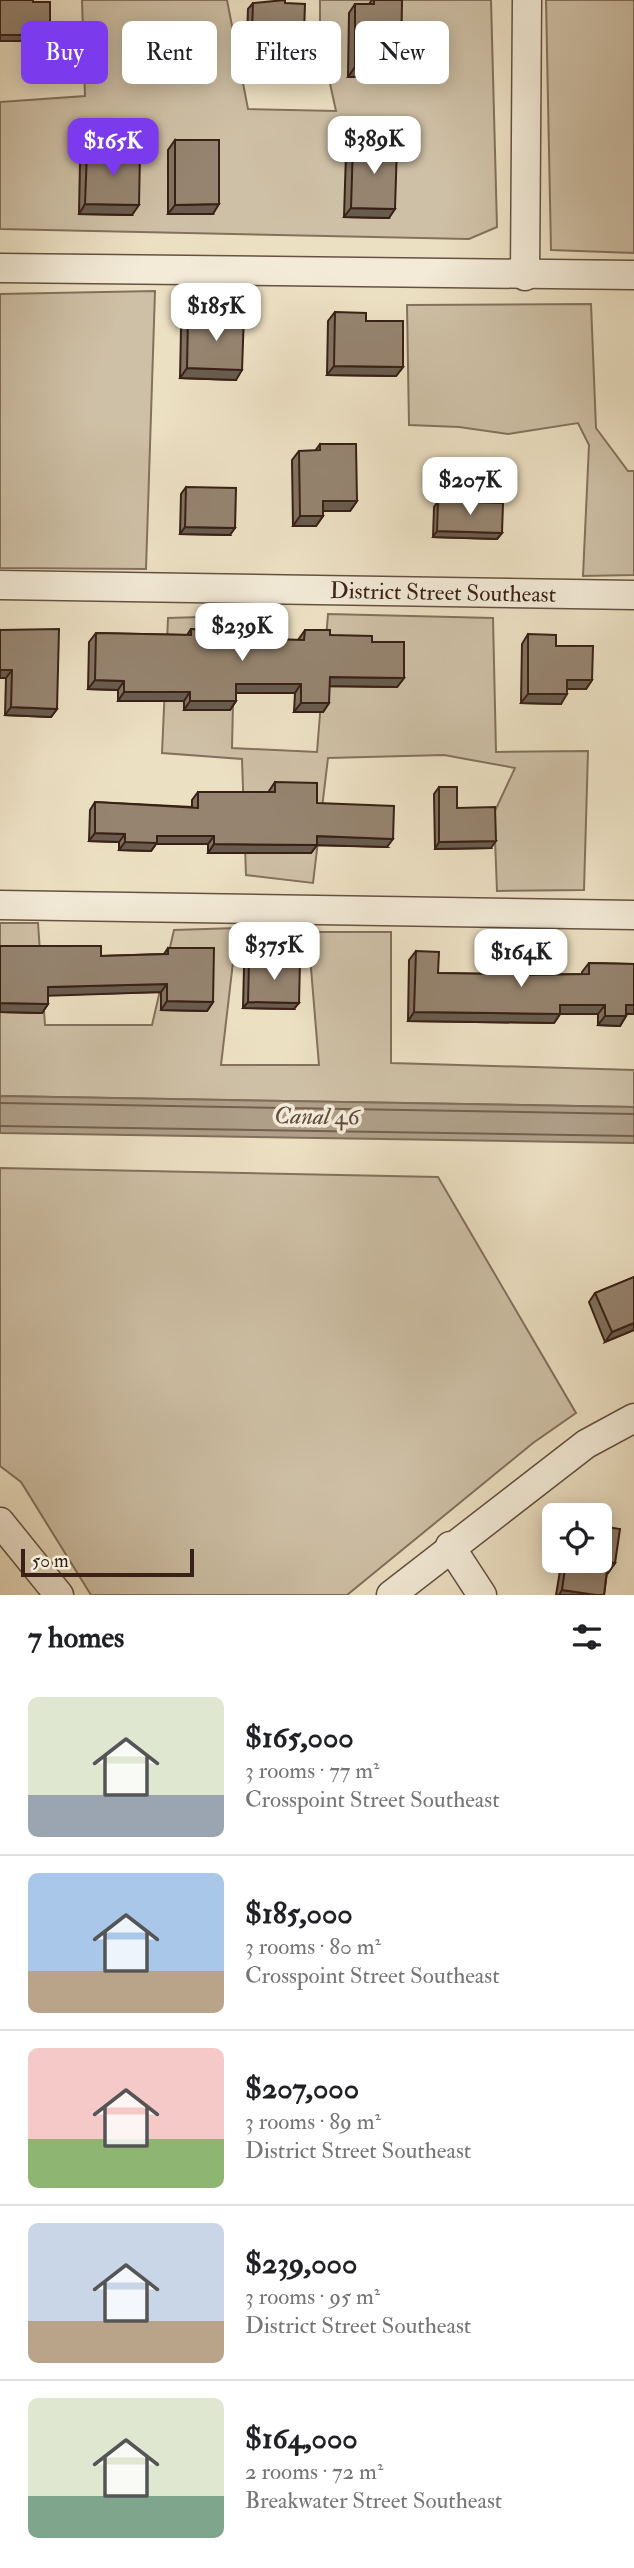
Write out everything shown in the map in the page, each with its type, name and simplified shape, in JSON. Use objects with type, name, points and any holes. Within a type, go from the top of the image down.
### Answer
[{"type":"street","points":[[525,276],[527,0]]},
{"type":"street","points":[[0,268],[525,276],[634,275]]},
{"type":"street","name":"District Street Southeast","points":[[0,585],[634,595]]},
{"type":"street","points":[[0,905],[634,915]]},
{"type":"street","points":[[391,1595],[450,1546],[586,1444],[634,1418]]},
{"type":"street","points":[[0,1522],[59,1595]]},
{"type":"street","points":[[450,1546],[482,1595]]},
{"type":"shaded area","points":[[82,0],[227,0],[231,21],[231,84],[243,84],[248,109],[336,111],[330,84],[341,84],[341,21],[320,21],[320,0],[491,0],[497,227],[469,239],[0,229],[0,102],[85,96],[85,84],[108,84],[108,21],[83,21]]},
{"type":"shaded area","points":[[546,0],[634,0],[634,253],[551,250]]},
{"type":"shaded area","points":[[155,291],[146,569],[0,568],[0,294]]},
{"type":"shaded area","points":[[591,304],[596,428],[628,471],[634,471],[634,575],[583,576],[589,445],[578,423],[508,434],[459,427],[409,425],[407,305]]},
{"type":"shaded area","points":[[328,614],[493,618],[496,752],[588,751],[584,890],[497,891],[494,813],[515,768],[444,755],[328,758],[313,883],[246,875],[242,759],[162,753],[168,618],[235,616],[232,748],[317,752]]},
{"type":"shaded area","points":[[0,923],[38,923],[45,1025],[152,1025],[174,930],[237,928],[221,1065],[319,1065],[308,932],[391,932],[391,1063],[634,1070],[634,1107],[0,1096]]},
{"type":"shaded area","points":[[0,1168],[438,1177],[576,1413],[533,1443],[347,1595],[91,1595],[21,1482],[0,1466]]},
{"type":"water","name":"Canal 46","points":[[0,1096],[634,1107],[634,1143],[0,1133]]},
{"type":"building","points":[[0,0],[50,2],[50,21],[21,21],[21,35],[0,35]]},
{"type":"building","points":[[285,0],[285,3],[305,4],[304,21],[252,21],[253,3]]},
{"type":"building","points":[[374,0],[402,0],[402,21],[355,21],[355,4],[374,4]]},
{"type":"building","points":[[175,140],[219,140],[219,204],[175,205]]},
{"type":"building","points":[[353,143],[397,144],[395,209],[351,208]]},
{"type":"building","points":[[87,151],[140,153],[139,205],[85,204]]},
{"type":"building","points":[[335,312],[366,313],[366,321],[403,321],[403,367],[334,366]]},
{"type":"building","points":[[220,313],[244,314],[242,370],[187,368],[188,319],[219,320]]},
{"type":"building","points":[[320,444],[356,444],[357,501],[323,501],[323,516],[300,516],[299,451],[320,450]]},
{"type":"building","points":[[186,487],[236,488],[235,528],[185,527]]},
{"type":"building","points":[[438,501],[503,503],[502,533],[437,531]]},
{"type":"building","points":[[59,629],[57,709],[11,707],[12,670],[0,670],[0,630]]},
{"type":"building","points":[[191,629],[217,630],[217,638],[304,640],[305,630],[330,630],[330,635],[372,636],[372,642],[404,642],[404,678],[330,677],[329,703],[301,703],[301,684],[236,684],[236,701],[190,701],[190,692],[124,692],[124,681],[95,680],[96,633],[191,635]]},
{"type":"building","points":[[528,634],[556,635],[556,646],[593,646],[592,680],[567,680],[567,694],[528,694]]},
{"type":"building","points":[[275,782],[317,783],[317,803],[394,806],[393,839],[317,836],[317,845],[214,844],[214,836],[157,836],[157,843],[125,842],[125,834],[95,833],[95,802],[198,808],[198,792],[275,792]]},
{"type":"building","points":[[439,787],[457,787],[457,808],[495,807],[496,841],[439,842]]},
{"type":"building","points":[[0,946],[101,946],[101,956],[168,954],[168,948],[214,948],[213,1002],[167,1001],[167,984],[48,987],[48,1004],[0,1003]]},
{"type":"building","points":[[416,951],[439,952],[438,973],[500,974],[500,953],[523,953],[523,975],[589,974],[589,963],[634,964],[634,1005],[626,1005],[626,1016],[605,1016],[605,1005],[560,1005],[560,1014],[414,1012]]},
{"type":"building","points":[[249,961],[300,962],[299,1003],[248,1002]]},
{"type":"building","points":[[634,1277],[634,1323],[612,1332],[595,1293]]},
{"type":"building","points":[[612,1528],[620,1529],[615,1563],[612,1563]]},
{"type":"building","points":[[564,1573],[607,1573],[604,1595],[562,1590]]}]
